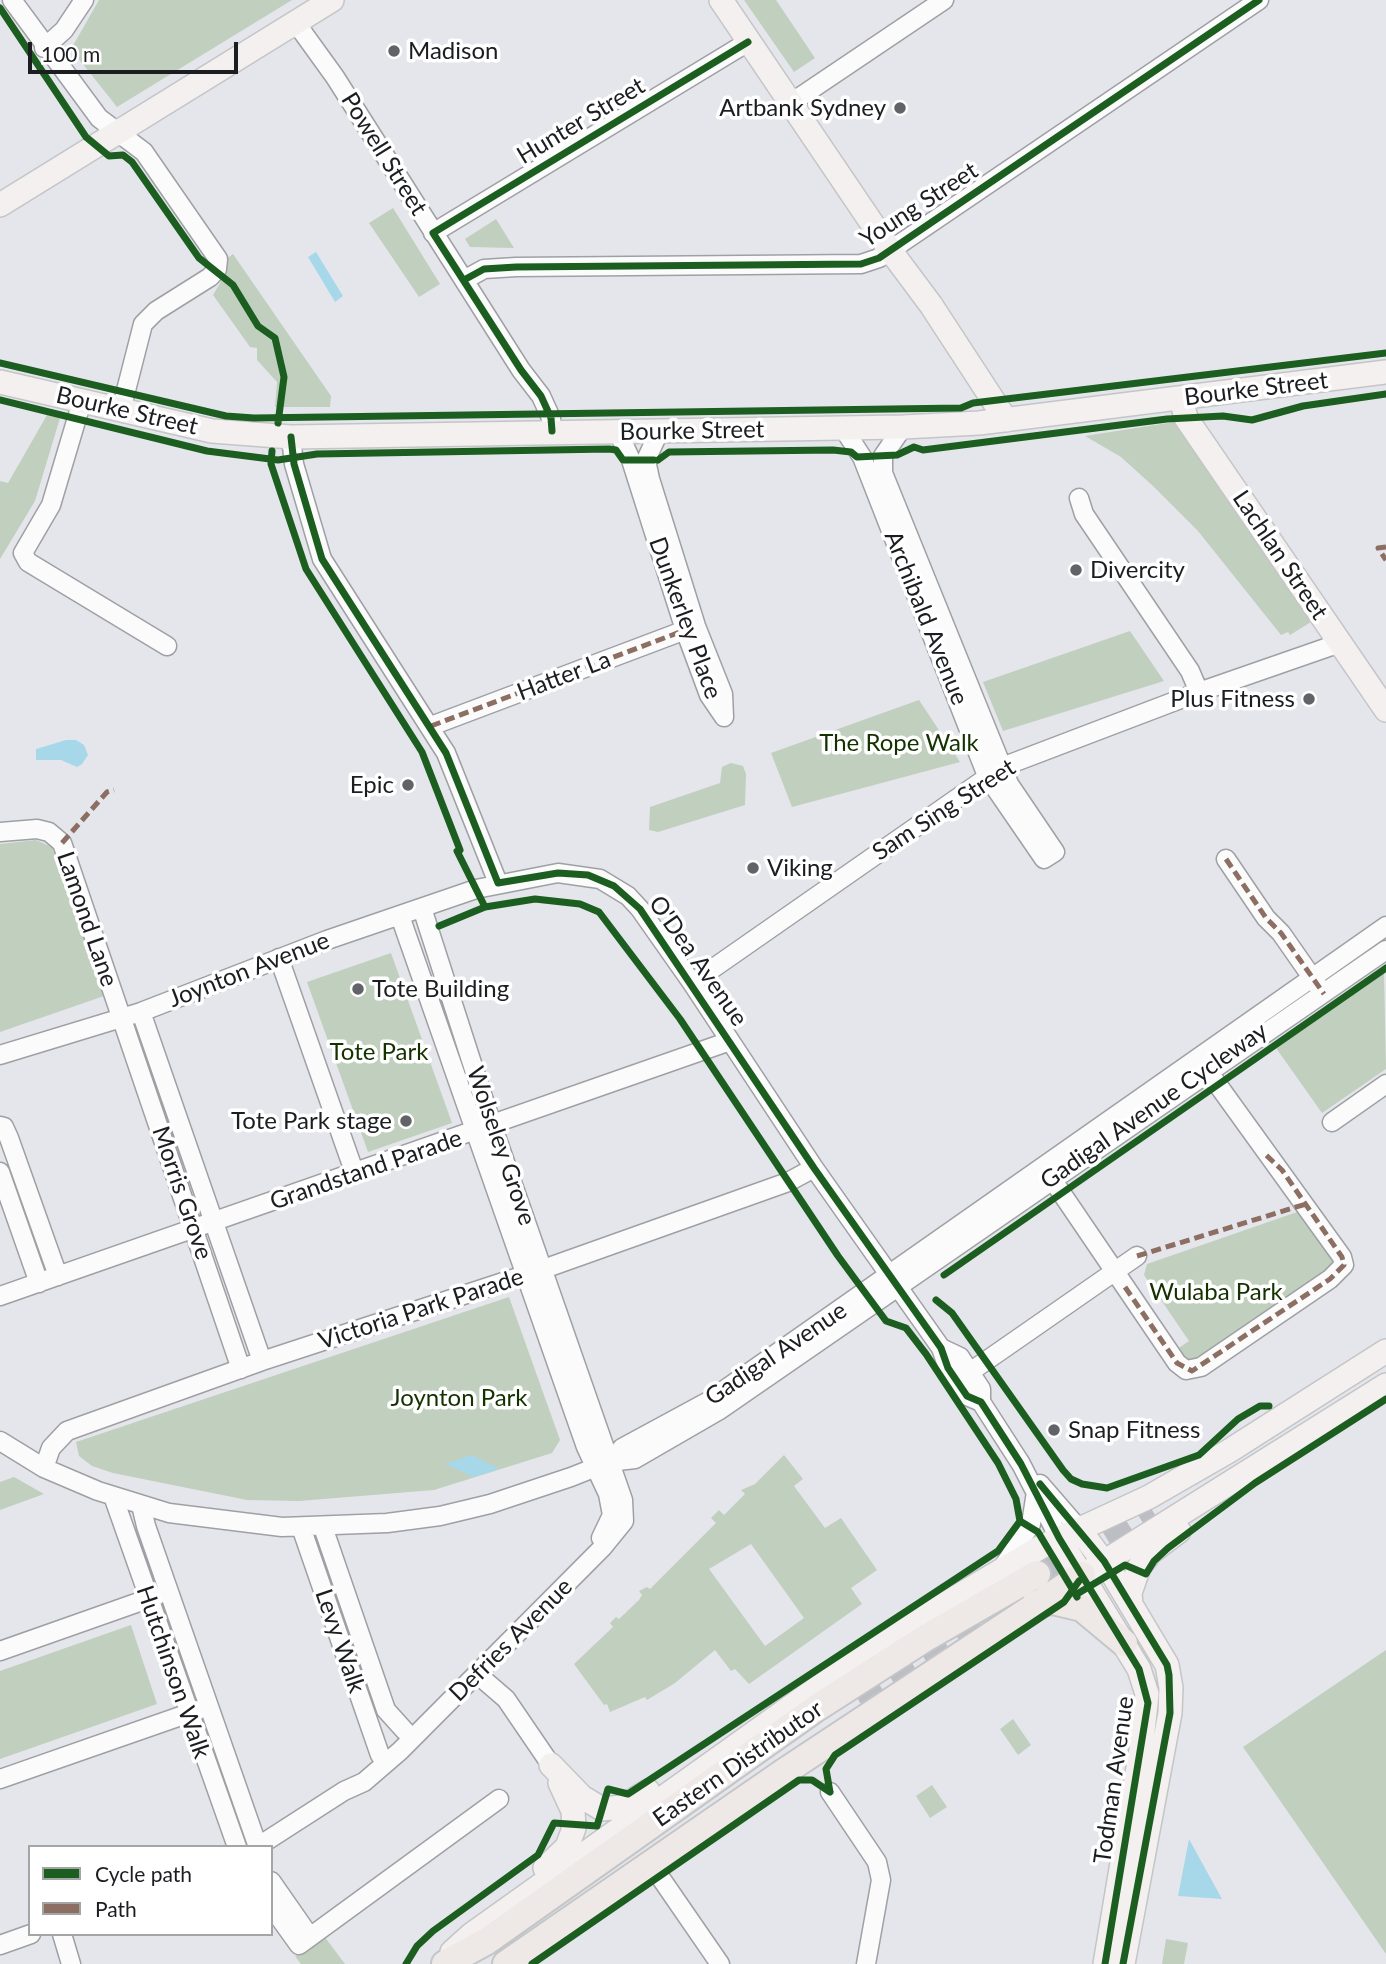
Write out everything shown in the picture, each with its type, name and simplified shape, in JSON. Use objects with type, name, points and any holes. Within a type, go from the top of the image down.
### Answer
[{"type":"highway","points":[[506,1964],[1034,1604],[1093,1568]]},
{"type":"highway","name":"Eastern Distributor","points":[[445,1964],[487,1941],[835,1695],[924,1639],[1037,1574]]},
{"type":"highway","points":[[1034,1604],[1053,1601],[1082,1608],[1124,1643]]},
{"type":"highway","name":"Eastern Distributor","points":[[484,1964],[859,1701]]},
{"type":"main road","points":[[0,205],[332,0]]},
{"type":"main road","points":[[720,0],[890,250],[931,305],[1006,420]]},
{"type":"main road","name":"Bourke Street","points":[[0,382],[238,435],[291,437],[903,427],[1006,420],[1386,372]]},
{"type":"main road","name":"Lachlan Street","points":[[1181,398],[1186,418],[1386,710]]},
{"type":"main road","points":[[472,1934],[884,1640],[1000,1569],[1149,1497],[1386,1351]]},
{"type":"main road","points":[[1069,1534],[1093,1568],[1386,1385]]},
{"type":"main road","points":[[1131,1605],[1135,1576],[1145,1558],[1226,1497],[1256,1466]]},
{"type":"main road","name":"Todman Avenue","points":[[1093,1568],[1131,1605],[1167,1665],[1171,1701],[1123,1964]]},
{"type":"main road","name":"Todman Avenue","points":[[1093,1568],[1124,1643],[1145,1682],[1148,1703],[1105,1964]]},
{"type":"main road","points":[[551,1765],[588,1801],[603,1809],[614,1809],[631,1803],[714,1747],[746,1737]]},
{"type":"main road","points":[[440,1964],[556,1859],[571,1840],[574,1828],[573,1811],[551,1765]]},
{"type":"street","points":[[12,0],[44,48],[99,118],[144,152],[218,259],[214,273],[156,311],[143,324],[121,410]]},
{"type":"street","points":[[44,48],[64,30],[84,0]]},
{"type":"street","points":[[790,103],[944,0]]},
{"type":"street","name":"Young Street","points":[[464,280],[484,269],[505,268],[861,264],[890,250],[1259,0]]},
{"type":"street","name":"Powell Street","points":[[296,23],[328,66],[521,370],[541,396],[551,418],[552,431]]},
{"type":"street","name":"Hunter Street","points":[[433,233],[748,42]]},
{"type":"street","points":[[82,401],[51,505],[23,553],[28,562],[167,646]]},
{"type":"street","name":"Archibald Avenue","points":[[903,427],[883,456],[883,473],[936,626]]},
{"type":"street","name":"Archibald Avenue","points":[[843,428],[862,457],[936,626],[994,772]]},
{"type":"street","name":"Dunkerley Place","points":[[618,432],[631,460],[690,628]]},
{"type":"street","name":"Dunkerley Place","points":[[659,432],[646,460],[690,628]]},
{"type":"street","points":[[291,437],[294,464],[322,559],[446,753],[498,883]]},
{"type":"street","points":[[1079,498],[1084,514],[1189,671],[1199,692]]},
{"type":"street","name":"Hatter La","points":[[431,726],[690,628]]},
{"type":"street","name":"Sam Sing Street","points":[[692,983],[994,772],[1199,692],[1340,643]]},
{"type":"street","name":"Lamond Lane","points":[[0,832],[37,829],[59,839],[121,1018]]},
{"type":"street","points":[[1226,859],[1266,918],[1281,933],[1324,994]]},
{"type":"street","name":"O'Dea Avenue","points":[[498,883],[566,873],[588,875],[614,886],[640,909],[814,1168],[940,1348],[948,1368],[967,1396],[981,1402]]},
{"type":"street","name":"Joynton Avenue","points":[[0,1055],[141,1012],[279,958],[498,883]]},
{"type":"street","name":"Wolseley Grove","points":[[422,908],[493,1126],[535,1272],[603,1464]]},
{"type":"street","name":"Wolseley Grove","points":[[401,916],[474,1132],[535,1272]]},
{"type":"street","name":"Gadigal Avenue","points":[[893,1281],[1386,926]]},
{"type":"street","points":[[1367,939],[1384,957]]},
{"type":"street","name":"Gadigal Avenue","points":[[0,1441],[44,1468],[113,1496],[192,1518],[323,1527],[440,1516],[533,1491],[603,1464],[622,1448],[668,1426],[893,1281],[1054,1182],[1324,994],[1384,957]]},
{"type":"street","points":[[279,958],[355,1174]]},
{"type":"street","name":"Morris Grove","points":[[141,1012],[262,1361]]},
{"type":"street","name":"Morris Grove","points":[[121,1018],[241,1369]]},
{"type":"street","name":"Grandstand Parade","points":[[0,1296],[730,1041]]},
{"type":"street","points":[[1054,1182],[1177,1363],[1186,1370],[1201,1367],[1330,1279],[1344,1265],[1342,1257],[1282,1170],[1266,1155],[1210,1074]]},
{"type":"street","points":[[1332,1122],[1386,1084]]},
{"type":"street","points":[[0,1126],[4,1127],[9,1138],[58,1276]]},
{"type":"street","name":"Victoria Park Parade","points":[[44,1468],[51,1448],[67,1432],[262,1361],[535,1272],[788,1182],[814,1168]]},
{"type":"street","points":[[0,1172],[39,1283]]},
{"type":"street","points":[[970,1372],[1120,1279],[1137,1256]]},
{"type":"street","name":"O'Dea Avenue","points":[[940,1348],[960,1357],[981,1389],[981,1402],[1069,1534]]},
{"type":"street","name":"Defries Avenue","points":[[261,1845],[344,1791],[364,1783],[617,1533],[625,1510],[603,1464]]},
{"type":"street","name":"Defries Avenue","points":[[344,1791],[607,1530],[612,1507],[603,1464]]},
{"type":"street","name":"O'Dea Avenue","points":[[1021,1464],[1036,1490],[1069,1534]]},
{"type":"street","points":[[1000,1569],[1031,1524],[1036,1490]]},
{"type":"street","name":"Hutchinson Walk","points":[[113,1496],[147,1599],[236,1845]]},
{"type":"street","name":"Hutchinson Walk","points":[[141,1505],[257,1845]]},
{"type":"street","name":"Levy Walk","points":[[301,1527],[380,1755]]},
{"type":"street","name":"Levy Walk","points":[[323,1527],[386,1710],[405,1731]]},
{"type":"street","points":[[0,1651],[169,1591]]},
{"type":"street","points":[[477,1674],[509,1702],[551,1765]]},
{"type":"street","points":[[0,1779],[211,1706]]},
{"type":"street","points":[[830,1793],[877,1862],[881,1880],[866,1964]]},
{"type":"street","points":[[304,1941],[499,1800]]},
{"type":"street","points":[[660,1877],[720,1964]]},
{"type":"street","points":[[273,1885],[304,1941]]},
{"type":"street","points":[[273,1908],[304,1941]]},
{"type":"street","points":[[0,1945],[28,1935]]},
{"type":"street","points":[[63,1936],[71,1964]]},
{"type":"green space","points":[[99,0],[292,0],[117,107],[71,49]]},
{"type":"green space","points":[[744,0],[776,0],[815,58],[794,72]]},
{"type":"green space","points":[[393,208],[440,284],[419,297],[369,223]]},
{"type":"green space","points":[[496,219],[514,248],[470,247],[465,239]]},
{"type":"green space","points":[[233,254],[331,396],[330,407],[275,407],[277,382],[257,360],[257,348],[250,347],[213,295],[226,273],[226,259]]},
{"type":"green space","points":[[47,415],[60,418],[35,501],[0,559],[0,481],[8,483]]},
{"type":"green space","points":[[1174,422],[1310,617],[1311,622],[1290,635],[1288,632],[1281,635],[1198,531],[1153,486],[1121,457],[1085,436]]},
{"type":"green space","name":"The Rope Walk","points":[[1130,631],[1164,681],[1003,731],[983,682]]},
{"type":"green space","name":"The Rope Walk","points":[[919,700],[960,762],[792,807],[771,753]]},
{"type":"green space","points":[[731,763],[743,766],[746,774],[745,805],[658,832],[649,830],[650,807],[720,783],[722,767]]},
{"type":"green space","points":[[36,840],[52,847],[104,996],[0,1032],[0,844]]},
{"type":"green space","name":"Tote Park","points":[[391,953],[452,1123],[368,1152],[307,982]]},
{"type":"green space","points":[[1384,973],[1386,1069],[1322,1113],[1276,1048]]},
{"type":"green space","name":"Wulaba Park","points":[[1300,1211],[1338,1263],[1203,1360],[1188,1364],[1176,1350],[1189,1341],[1144,1275],[1147,1264]]},
{"type":"green space","name":"Joynton Park","points":[[509,1297],[560,1440],[552,1453],[434,1490],[299,1501],[247,1500],[113,1473],[92,1466],[79,1456],[76,1442]]},
{"type":"green space","points":[[784,1455],[803,1479],[794,1486],[825,1528],[841,1518],[877,1570],[851,1588],[862,1604],[749,1684],[735,1669],[731,1671],[715,1650],[675,1683],[647,1700],[645,1697],[610,1712],[607,1704],[604,1705],[574,1664],[613,1627],[610,1623],[616,1617],[619,1619],[639,1600],[642,1595],[639,1591],[647,1587],[650,1589],[716,1523],[711,1518],[719,1510],[724,1515],[745,1494],[741,1490],[755,1484]],"holes":[[[751,1544],[804,1618],[765,1646],[709,1569]]]},
{"type":"green space","points":[[14,1477],[44,1494],[0,1510],[0,1482]]},
{"type":"green space","points":[[131,1625],[157,1704],[0,1759],[0,1671]]},
{"type":"green space","points":[[1386,1650],[1386,1954],[1243,1747]]},
{"type":"green space","points":[[1013,1719],[1031,1745],[1018,1755],[1000,1729]]},
{"type":"green space","points":[[932,1785],[947,1807],[930,1818],[916,1796]]},
{"type":"green space","points":[[324,1936],[345,1964],[301,1964],[295,1956]]},
{"type":"green space","points":[[1166,1939],[1188,1943],[1184,1964],[1162,1964]]},
{"type":"water","points":[[316,252],[343,296],[335,302],[308,257]]},
{"type":"water","points":[[66,740],[76,740],[84,745],[88,755],[82,764],[77,767],[61,760],[36,760],[36,749]]},
{"type":"water","points":[[472,1455],[499,1469],[474,1477],[445,1464]]},
{"type":"water","points":[[1189,1839],[1222,1899],[1178,1896]]},
{"type":"tunnel","points":[[1037,1574],[1149,1505]]},
{"type":"tunnel","points":[[859,1701],[1018,1603]]},
{"type":"marked path","points":[[1386,547],[1378,548],[1386,560]]},
{"type":"marked path","points":[[431,726],[696,626]]},
{"type":"marked path","points":[[62,843],[107,792],[114,790]]},
{"type":"marked path","points":[[1226,859],[1266,918],[1281,933],[1324,994]]},
{"type":"marked path","points":[[1125,1287],[1177,1363],[1192,1371],[1330,1279],[1344,1265],[1342,1257],[1282,1170],[1266,1155]]},
{"type":"marked path","points":[[1137,1256],[1306,1204]]},
{"type":"cycle path","points":[[464,280],[484,269],[516,267],[861,264],[879,258],[1259,0]]},
{"type":"cycle path","points":[[0,8],[86,137],[109,156],[123,155],[132,162],[199,258],[233,285],[258,326],[275,338],[284,377],[278,423]]},
{"type":"cycle path","points":[[552,431],[551,418],[541,396],[521,370],[433,233],[748,42]]},
{"type":"cycle path","points":[[0,363],[226,416],[254,418],[961,408],[973,403],[1386,353]]},
{"type":"cycle path","points":[[658,460],[669,452],[833,450],[851,452],[857,457],[897,455],[914,447],[923,450],[1167,419],[1223,416],[1252,420],[1303,406],[1386,394]]},
{"type":"cycle path","points":[[0,400],[207,451],[278,460],[317,454],[609,449],[616,450],[623,460],[654,460]]},
{"type":"cycle path","points":[[291,437],[294,464],[322,559],[446,753],[498,883],[558,873],[588,875],[614,886],[640,909],[814,1168],[941,1348],[948,1368],[967,1396],[981,1402],[1021,1464],[1059,1538],[1139,1669],[1148,1703],[1105,1964]]},
{"type":"cycle path","points":[[272,451],[271,464],[306,569],[422,752],[460,850],[457,851],[485,907]]},
{"type":"cycle path","points":[[406,1964],[417,1946],[433,1931],[538,1855],[554,1823],[597,1826],[608,1789],[628,1794],[998,1551],[1020,1521],[1016,1499],[998,1463],[926,1354],[906,1328],[886,1321],[838,1256],[680,1019],[599,912],[580,904],[535,899],[485,907],[439,926]]},
{"type":"cycle path","name":"Gadigal Avenue Cycleway","points":[[944,1275],[1386,968]]},
{"type":"cycle path","points":[[936,1300],[952,1313],[1063,1470],[1071,1479],[1082,1484],[1107,1488],[1199,1455],[1238,1419],[1260,1406],[1269,1406]]},
{"type":"cycle path","points":[[1077,1594],[1125,1565],[1146,1574],[1154,1561],[1168,1548],[1255,1483],[1386,1399]]},
{"type":"cycle path","points":[[1040,1484],[1104,1561],[1167,1665],[1169,1675],[1170,1713],[1123,1964]]},
{"type":"cycle path","points":[[1020,1521],[1038,1532],[1077,1597]]},
{"type":"cycle path","points":[[830,1792],[826,1769],[835,1755],[1064,1602],[1079,1581]]},
{"type":"cycle path","points":[[532,1964],[799,1780],[812,1780],[830,1792]]},
{"type":"place","name":"Madison","points":[[394,51]]},
{"type":"place","name":"Artbank Sydney","points":[[900,108]]},
{"type":"place","name":"Divercity","points":[[1076,570]]},
{"type":"place","name":"Plus Fitness","points":[[1309,699]]},
{"type":"place","name":"Epic","points":[[408,785]]},
{"type":"place","name":"Viking","points":[[753,868]]},
{"type":"place","name":"Tote Building","points":[[358,989]]},
{"type":"place","name":"Tote Park stage","points":[[406,1121]]},
{"type":"place","name":"Snap Fitness","points":[[1054,1430]]}]
